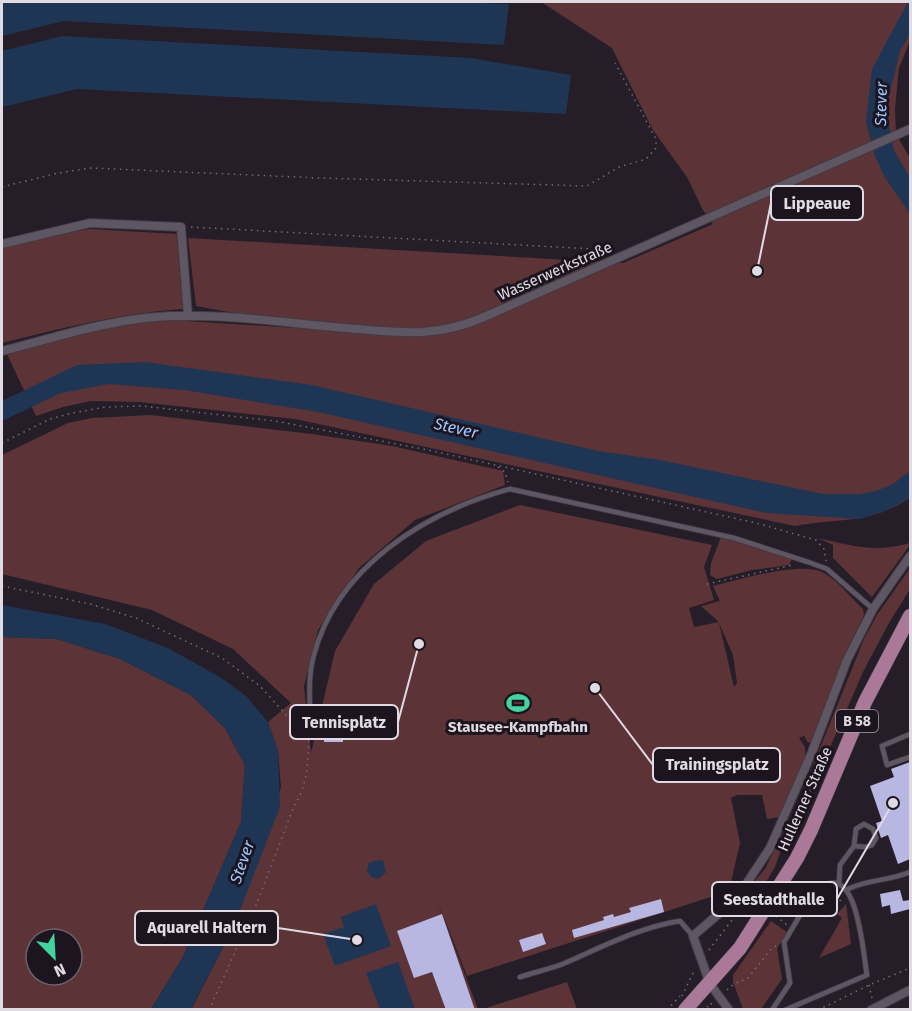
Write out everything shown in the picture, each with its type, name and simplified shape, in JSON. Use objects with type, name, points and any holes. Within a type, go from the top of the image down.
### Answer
[{"type":"main road","name":"Hullerner Straße","points":[[690,1005],[740,948],[797,858],[866,702],[910,616]]},
{"type":"street","name":"Wasserwerkstraße","points":[[2,351],[126,321],[157,317],[188,316],[410,333],[437,332],[473,322],[910,129]]},
{"type":"street","points":[[2,244],[90,223],[181,227],[188,316]]},
{"type":"street","points":[[729,1010],[710,984],[693,936],[737,898],[770,848],[812,752],[847,660],[873,609],[910,556]]},
{"type":"street","points":[[873,1009],[910,990]]},
{"type":"lane","points":[[310,717],[308,685],[320,635],[338,603],[360,574],[399,538],[421,525],[494,493],[510,489],[734,537],[827,569],[873,609]]},
{"type":"lane","points":[[910,734],[882,746],[887,765],[910,758]]},
{"type":"lane","points":[[839,884],[840,865],[854,846],[856,829],[864,824],[873,829],[876,838],[872,845],[854,846]]},
{"type":"lane","points":[[848,889],[863,882],[899,877],[910,872]]},
{"type":"lane","points":[[771,1010],[790,983],[784,942],[816,892],[825,885],[839,884],[848,889],[855,907],[867,975],[785,1010]]},
{"type":"lane","points":[[520,976],[566,963],[597,948],[665,923],[680,921],[693,936]]},
{"type":"path","points":[[2,187],[58,173],[91,168],[587,186],[619,167],[646,159],[656,148],[656,139],[615,63]]},
{"type":"path","points":[[181,227],[622,250],[624,255]]},
{"type":"path","points":[[2,443],[27,429],[72,413],[106,407],[142,406],[275,421],[698,509],[816,540],[824,549],[827,569]]},
{"type":"path","points":[[497,466],[505,472],[510,489]]},
{"type":"path","points":[[707,584],[808,562]]},
{"type":"path","points":[[2,586],[90,604],[136,618],[222,658],[260,686],[287,716],[297,719],[310,717],[307,773],[301,796],[294,806],[257,903],[209,1010]]},
{"type":"path","points":[[833,911],[848,889]]},
{"type":"path","points":[[690,1005],[701,959],[755,890]]},
{"type":"path","points":[[750,897],[754,901]]},
{"type":"path","points":[[776,916],[786,924]]},
{"type":"path","points":[[720,996],[734,984],[748,978],[772,948],[784,942]]},
{"type":"path","points":[[818,1010],[910,968]]},
{"type":"path","points":[[869,985],[873,1009]]},
{"type":"path","points":[[667,1010],[690,1005],[715,1008]]},
{"type":"shaded area","points":[[541,2],[910,2],[910,41],[899,68],[895,109],[896,134],[910,158],[910,498],[882,512],[868,516],[795,526],[295,419],[140,402],[91,401],[36,416],[7,354],[122,324],[170,320],[327,330],[196,306],[188,238],[623,263],[713,224],[703,210],[687,177],[653,130],[612,48]]},
{"type":"shaded area","points":[[90,229],[177,234],[183,309],[114,318],[2,343],[2,248],[60,233]]},
{"type":"shaded area","points":[[151,415],[312,434],[392,446],[503,471],[505,485],[415,520],[359,568],[318,630],[304,686],[311,753],[335,651],[374,584],[426,541],[520,505],[712,545],[704,567],[714,600],[689,608],[694,627],[719,622],[701,606],[720,601],[713,586],[784,570],[812,569],[828,575],[863,609],[864,615],[844,657],[811,742],[808,743],[804,736],[799,738],[805,747],[805,759],[779,817],[767,819],[762,795],[737,795],[731,798],[740,843],[729,891],[467,976],[435,895],[478,1009],[191,1010],[233,928],[281,787],[278,751],[268,722],[291,703],[233,649],[152,610],[2,574],[2,455],[68,423],[92,418]],"holes":[[[719,623],[733,655],[737,683],[734,687]]]},
{"type":"shaded area","points":[[721,537],[792,559],[789,565],[752,570],[717,579],[710,575],[711,563]]},
{"type":"shaded area","points":[[818,538],[875,548],[910,543],[910,545],[872,597],[833,558],[833,545]]},
{"type":"shaded area","points":[[910,568],[910,589],[864,670],[810,793],[783,844],[775,867],[760,892],[753,883],[765,869],[799,800],[864,639],[877,615]]},
{"type":"shaded area","points":[[2,637],[57,639],[120,659],[191,695],[225,728],[245,765],[241,822],[183,957],[151,1009],[2,1010]]},
{"type":"shaded area","points":[[846,904],[851,944],[819,958],[842,918],[837,914]]},
{"type":"shaded area","points":[[771,921],[788,933],[777,948],[782,979],[761,1009],[743,1009],[733,982],[733,975]]},
{"type":"shaded area","points":[[567,982],[577,1009],[483,1009]]},
{"type":"water","points":[[2,2],[509,4],[504,45],[64,21],[2,36]]},
{"type":"water","name":"Stever","points":[[910,2],[910,34],[900,51],[886,109],[894,150],[910,178],[910,214],[884,176],[875,156],[866,122],[872,69]]},
{"type":"water","points":[[62,36],[471,58],[571,75],[566,114],[77,89],[2,107],[2,51]]},
{"type":"water","name":"Stever","points":[[145,362],[312,385],[598,451],[660,460],[823,494],[859,494],[876,491],[893,484],[910,471],[910,498],[885,511],[860,519],[766,513],[318,412],[184,390],[109,384],[61,393],[2,421],[2,401],[77,365]]},
{"type":"water","name":"Stever","points":[[2,605],[105,624],[168,648],[223,679],[246,696],[268,722],[278,751],[280,807],[233,928],[191,1009],[151,1009],[183,957],[241,822],[245,765],[225,728],[191,695],[120,659],[57,639],[2,637]]},
{"type":"water","points":[[383,860],[386,872],[378,879],[371,877],[367,871],[369,863]]},
{"type":"water","points":[[376,904],[391,946],[335,966],[323,934],[344,927],[341,917]]},
{"type":"water","points":[[398,962],[415,1009],[380,1009],[366,973]]},
{"type":"building","points":[[335,723],[343,723],[343,742],[324,742],[324,734],[335,734]]},
{"type":"building","points":[[910,762],[910,859],[898,864],[888,835],[881,838],[876,823],[882,821],[870,786],[894,777],[891,769]]},
{"type":"building","points":[[900,890],[903,901],[910,900],[910,909],[891,914],[890,905],[882,907],[880,894]]},
{"type":"building","points":[[661,899],[664,912],[574,938],[572,930],[604,920],[603,917],[613,914],[614,917],[631,912],[629,908]]},
{"type":"building","points":[[442,914],[475,1010],[446,1010],[432,972],[414,978],[397,931]]},
{"type":"building","points":[[542,933],[546,944],[523,952],[519,940]]},
{"type":"place","name":"Lippeaue","points":[[757,271]]},
{"type":"place","name":"Tennisplatz","points":[[419,644]]},
{"type":"place","name":"Trainingsplatz","points":[[595,688]]},
{"type":"place","name":"Stausee-Kampfbahn","points":[[518,703]]},
{"type":"place","name":"Seestadthalle","points":[[893,803]]},
{"type":"place","name":"Aquarell Haltern","points":[[357,940]]}]
